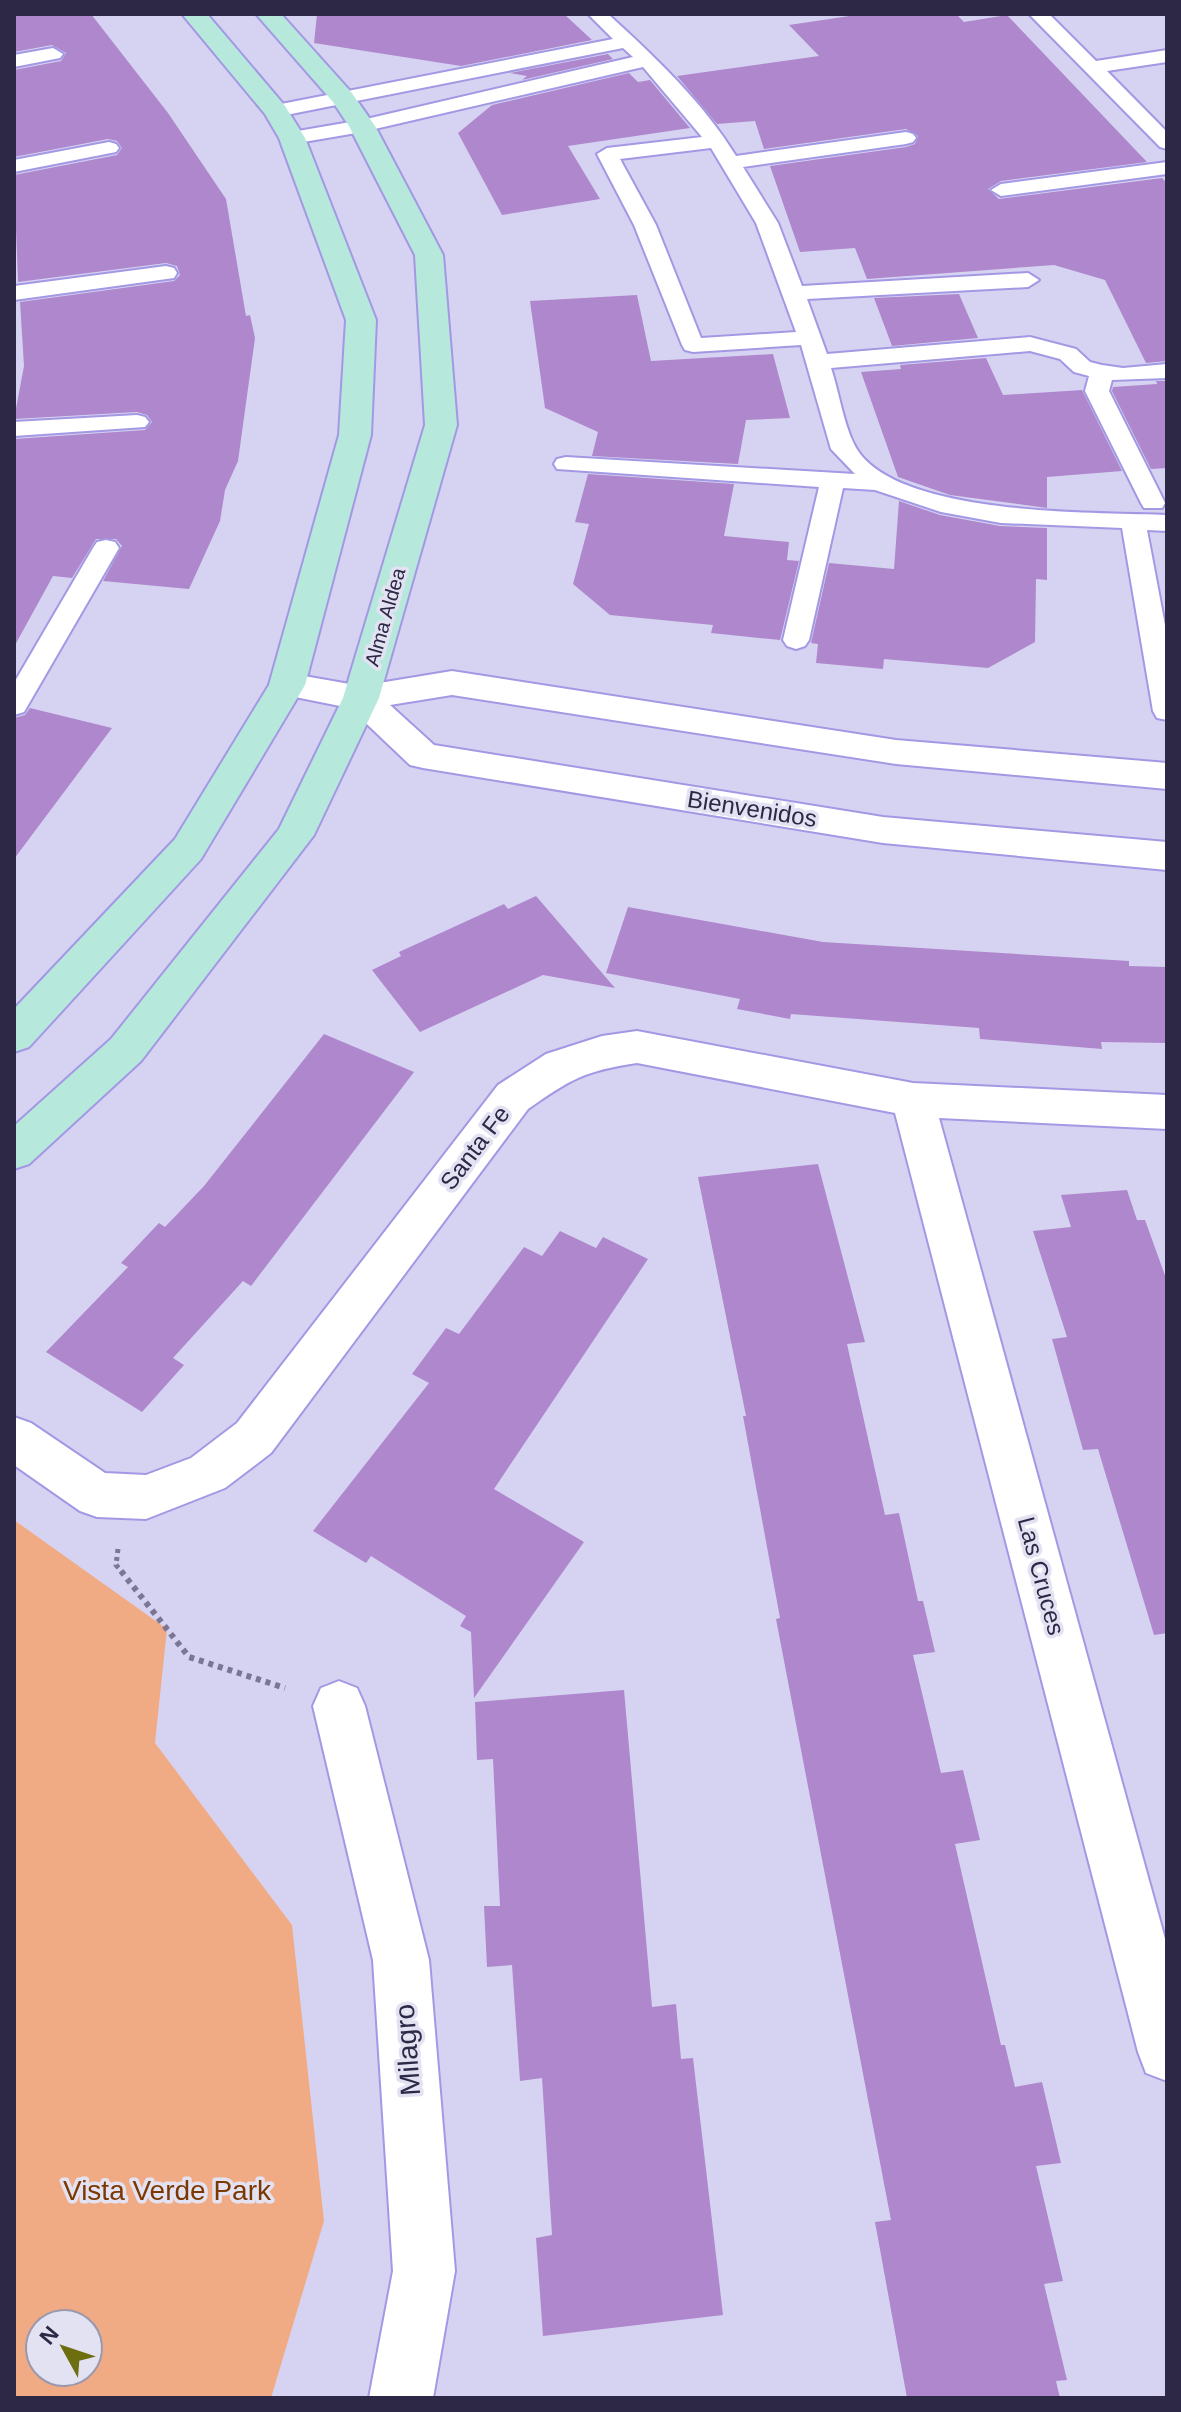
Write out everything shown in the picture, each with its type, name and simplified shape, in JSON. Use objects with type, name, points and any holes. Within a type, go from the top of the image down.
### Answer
[{"type":"main road","points":[[14,1036],[188,849],[287,685],[355,435],[361,320],[284,124],[194,14]]},
{"type":"main road","name":"Alma Aldea","points":[[14,1152],[126,1050],[295,835],[361,698],[441,425],[429,255],[362,126],[342,97],[268,14]]},
{"type":"street","points":[[287,685],[361,698],[452,683],[896,752],[1167,776]]},
{"type":"street","name":"Bienvenidos","points":[[361,698],[423,756],[883,830],[1167,856]]},
{"type":"street","name":"Santa Fe","points":[[14,1438],[97,1495],[146,1497],[208,1473],[254,1438],[513,1097],[561,1065],[602,1052],[637,1047],[913,1100],[1167,1112]]},
{"type":"street","name":"Las Cruces","points":[[913,1100],[1167,2052]]},
{"type":"street","name":"Milagro","points":[[339,1706],[401,1960],[424,2271],[401,2398]]},
{"type":"lane","points":[[597,14],[647,60],[717,141],[767,223],[810,338],[843,449],[878,483]]},
{"type":"lane","points":[[1038,14],[1167,143]]},
{"type":"lane","points":[[284,124],[342,97],[627,42]]},
{"type":"lane","points":[[14,61],[53,54]]},
{"type":"lane","points":[[1092,68],[1167,56]]},
{"type":"lane","points":[[284,124],[362,126],[647,60]]},
{"type":"lane","points":[[730,163],[906,138]]},
{"type":"lane","points":[[717,141],[607,154],[645,225],[693,345],[810,338]]},
{"type":"lane","points":[[14,166],[109,148]]},
{"type":"lane","points":[[1001,190],[1167,168]]},
{"type":"lane","points":[[14,293],[166,273]]},
{"type":"lane","points":[[793,293],[1028,280]]},
{"type":"lane","points":[[818,362],[1030,344],[1068,354],[1082,367],[1102,372],[1123,375],[1167,371]]},
{"type":"lane","points":[[566,464],[878,483],[950,507],[1001,515],[1133,521],[1160,513],[1097,391],[1102,372]]},
{"type":"lane","points":[[14,429],[137,422]]},
{"type":"lane","points":[[796,640],[833,480]]},
{"type":"lane","points":[[1133,521],[1167,711]]},
{"type":"lane","points":[[15,704],[106,548]]},
{"type":"path","points":[[126,1496],[116,1565],[189,1657],[339,1706]]},
{"type":"green space","name":"Vista Verde Park","points":[[14,1520],[167,1629],[155,1743],[292,1925],[324,2221],[271,2398],[14,2398]]},
{"type":"building","points":[[14,14],[91,14],[168,113],[226,199],[246,316],[250,315],[255,338],[238,461],[225,490],[220,521],[189,589],[103,581],[122,546],[116,539],[96,539],[72,578],[53,576],[14,647],[14,439],[145,430],[152,422],[147,415],[137,412],[14,419],[24,366],[20,302],[174,281],[180,275],[177,266],[166,263],[18,282],[14,175],[117,155],[122,148],[117,141],[108,139],[14,157],[14,70],[61,61],[66,53],[52,45],[14,52]]},
{"type":"building","points":[[317,14],[564,14],[592,40],[461,66],[314,43]]},
{"type":"building","points":[[863,14],[956,14],[964,22],[1007,15],[1147,162],[1001,181],[988,189],[999,199],[1162,178],[1167,183],[1167,361],[1146,363],[1105,280],[1054,265],[867,279],[855,248],[800,252],[770,166],[906,147],[915,144],[918,136],[906,129],[764,149],[755,121],[717,124],[677,76],[819,56],[789,25]]},
{"type":"building","points":[[608,54],[613,59],[522,80],[527,76],[510,73]]},
{"type":"building","points":[[629,73],[638,82],[650,80],[690,128],[568,146],[600,199],[502,215],[458,133],[492,105]]},
{"type":"building","points":[[959,294],[978,338],[892,346],[874,298]]},
{"type":"building","points":[[637,295],[651,361],[773,354],[790,418],[746,420],[738,464],[592,456],[598,432],[545,408],[530,301]]},
{"type":"building","points":[[986,358],[1003,395],[1082,390],[1122,471],[1047,477],[1047,508],[950,495],[898,477],[861,372],[901,369],[900,365]]},
{"type":"building","points":[[1156,381],[1167,381],[1167,468],[1151,469],[1112,391],[1113,387],[1157,384]]},
{"type":"building","points":[[588,474],[734,484],[724,536],[789,542],[787,560],[799,561],[780,640],[711,633],[713,625],[610,615],[573,584],[589,524],[575,522]]},
{"type":"building","points":[[899,501],[940,515],[1000,526],[1047,528],[1047,580],[1036,579],[1035,642],[988,668],[884,659],[883,669],[816,663],[818,644],[811,643],[829,563],[894,569]]},
{"type":"building","points":[[30,708],[112,728],[14,859],[14,718],[25,715]]},
{"type":"building","points":[[536,896],[615,988],[543,975],[420,1032],[372,970],[401,956],[399,952],[504,904],[508,909]]},
{"type":"building","points":[[628,907],[823,942],[1129,961],[1129,966],[1167,967],[1167,1043],[1101,1042],[1102,1049],[980,1039],[979,1028],[791,1014],[790,1019],[737,1009],[740,999],[606,973]]},
{"type":"building","points":[[324,1034],[414,1072],[251,1286],[243,1281],[173,1358],[184,1365],[142,1412],[46,1352],[128,1267],[121,1263],[159,1223],[165,1227],[204,1186]]},
{"type":"building","points":[[818,1164],[865,1342],[847,1344],[885,1515],[899,1513],[918,1601],[923,1601],[935,1652],[913,1655],[941,1773],[963,1770],[980,1840],[955,1844],[1001,2045],[1005,2045],[1015,2087],[1042,2082],[1061,2163],[1036,2166],[1063,2281],[1044,2284],[1067,2380],[1056,2381],[1060,2398],[907,2398],[875,2222],[891,2220],[776,1619],[780,1618],[743,1416],[746,1416],[698,1177]]},
{"type":"building","points":[[1127,1190],[1137,1220],[1145,1220],[1167,1281],[1167,1633],[1154,1635],[1098,1449],[1083,1450],[1052,1339],[1067,1337],[1033,1231],[1071,1227],[1061,1195]]},
{"type":"building","points":[[560,1231],[596,1248],[603,1237],[648,1259],[494,1489],[584,1542],[474,1698],[471,1632],[460,1626],[466,1616],[371,1556],[366,1563],[313,1531],[429,1383],[412,1374],[446,1328],[459,1334],[524,1247],[542,1256]]},
{"type":"building","points":[[624,1690],[652,2007],[676,2004],[681,2059],[693,2058],[723,2315],[543,2336],[536,2238],[552,2235],[542,2078],[520,2081],[512,1965],[487,1967],[484,1906],[500,1906],[493,1759],[477,1760],[475,1702]]}]
